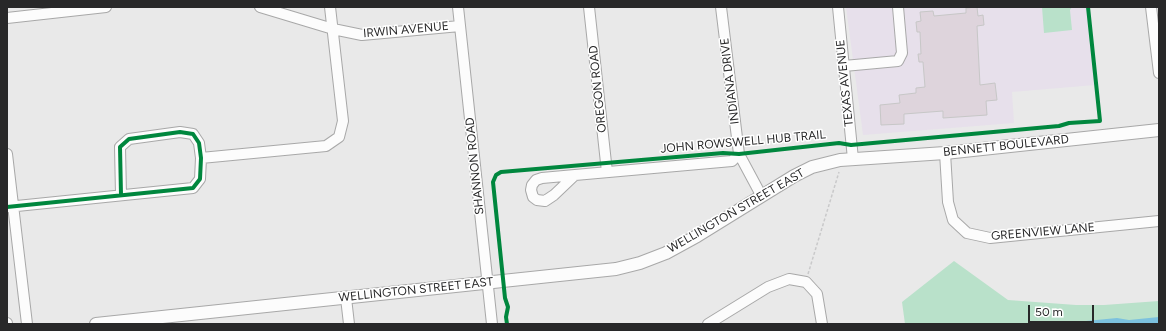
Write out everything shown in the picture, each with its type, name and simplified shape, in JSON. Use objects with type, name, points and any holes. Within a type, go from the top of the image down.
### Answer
[{"type":"main road","name":"BENNETT BOULEVARD","points":[[853,159],[945,153],[1159,130]]},
{"type":"main road","name":"WELLINGTON STREET EAST","points":[[96,324],[616,269],[640,263],[666,253],[697,236],[761,195],[812,167],[840,160],[853,159]]},
{"type":"street","points":[[7,18],[106,7]]},
{"type":"street","name":"IRWIN AVENUE","points":[[260,7],[333,29],[362,35],[460,26]]},
{"type":"street","points":[[201,158],[326,146],[339,137],[344,121],[330,7]]},
{"type":"street","name":"SHANNON ROAD","points":[[458,7],[492,324]]},
{"type":"street","name":"OREGON ROAD","points":[[589,7],[607,172]]},
{"type":"street","name":"INDIANA DRIVE","points":[[721,7],[739,154]]},
{"type":"street","name":"TEXAS AVENUE","points":[[838,7],[853,159]]},
{"type":"street","points":[[844,66],[898,61],[902,53],[898,7]]},
{"type":"street","points":[[1151,7],[1159,73]]},
{"type":"street","points":[[11,207],[193,188],[200,180],[201,158],[199,143],[193,134],[180,132],[129,139],[120,147],[121,195]]},
{"type":"street","name":"GREENVIEW LANE","points":[[945,153],[948,202],[953,220],[967,233],[990,238],[1159,221]]},
{"type":"street","points":[[7,154],[11,207],[27,324]]},
{"type":"street","points":[[575,175],[732,161],[739,154],[761,195]]},
{"type":"street","points":[[708,324],[768,287],[789,279],[806,282],[817,294],[822,324]]},
{"type":"street","points":[[346,298],[349,324]]},
{"type":"path","points":[[806,282],[839,172]]},
{"type":"shaded area","points":[[846,7],[1087,7],[1095,85],[1012,92],[1014,123],[863,135]]},
{"type":"green space","points":[[1042,7],[1072,7],[1070,10],[1072,30],[1044,33]]},
{"type":"green space","points":[[954,261],[1008,300],[1076,305],[1104,305],[1159,301],[1159,324],[905,324],[902,302]]},
{"type":"water","points":[[1159,317],[1159,324],[1083,324],[1086,321],[1117,318],[1129,320]]},
{"type":"building","points":[[977,7],[978,16],[983,15],[984,25],[977,26],[980,85],[995,83],[997,100],[986,101],[987,115],[943,118],[943,111],[904,114],[904,124],[881,125],[880,105],[900,103],[899,95],[916,93],[916,88],[925,87],[923,62],[919,62],[918,54],[921,54],[920,32],[917,32],[916,22],[921,21],[920,12],[933,11],[934,16],[966,13],[966,8]]},
{"type":"cycle path","name":"JOHN ROWSWELL HUB TRAIL","points":[[507,324],[506,317],[508,307],[505,298],[493,182],[496,175],[501,172],[723,153],[739,154],[839,143],[851,145],[1100,121],[1088,7]]},
{"type":"cycle path","points":[[7,207],[193,188],[200,179],[201,158],[199,143],[193,134],[180,132],[129,139],[120,147],[121,195]]}]
